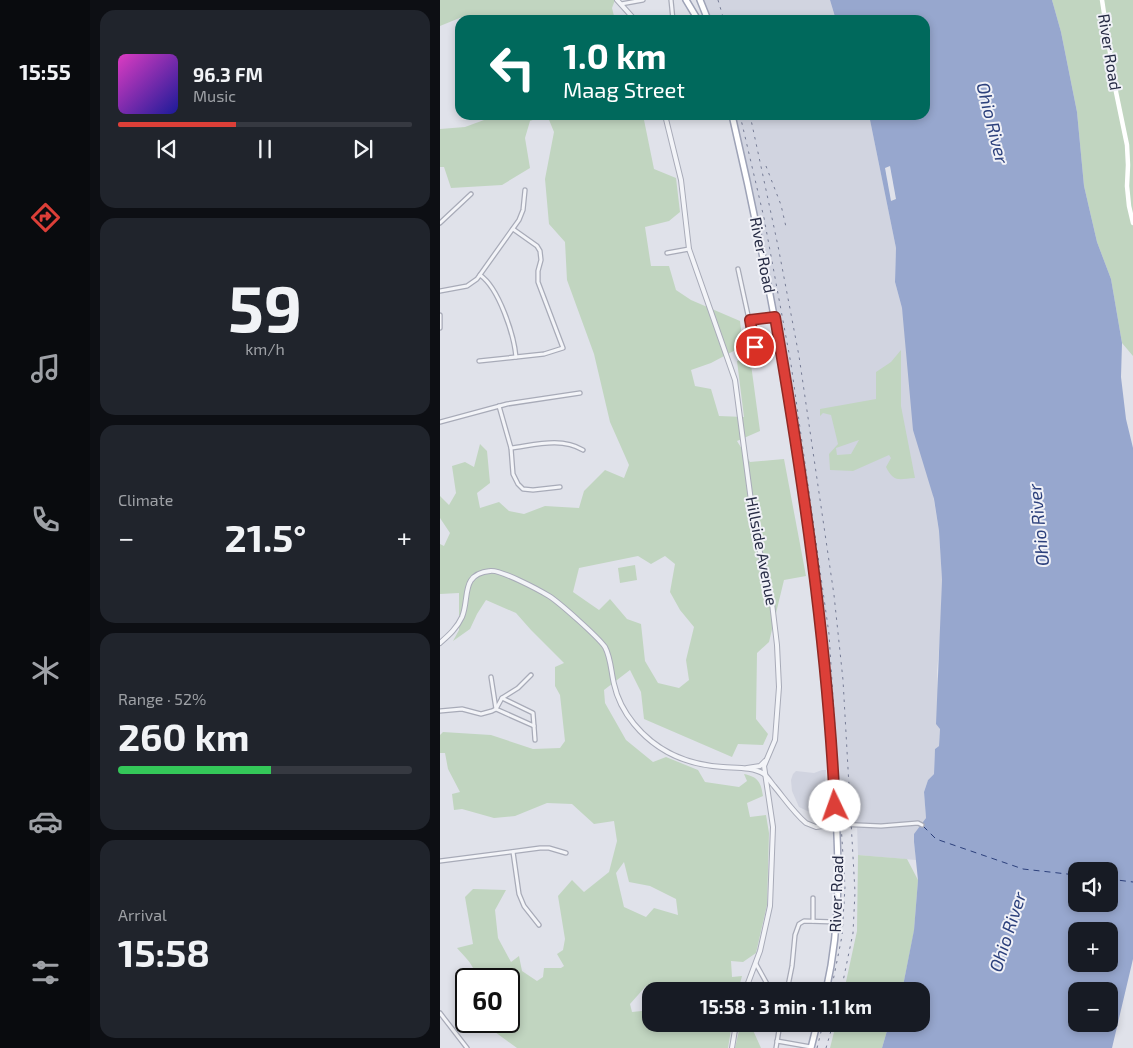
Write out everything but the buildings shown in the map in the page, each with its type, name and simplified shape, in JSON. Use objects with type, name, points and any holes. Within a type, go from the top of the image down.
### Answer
[{"type":"main road","points":[[686,0],[695,15]]},
{"type":"main road","points":[[700,0],[706,15]]},
{"type":"main road","name":"River Road","points":[[1102,0],[1116,92],[1128,145],[1126,186],[1128,206],[1133,223]]},
{"type":"main road","name":"River Road","points":[[733,120],[750,191],[775,317],[818,599],[834,778],[828,786],[828,794],[839,876],[836,922],[827,982]]},
{"type":"main road","points":[[811,1048],[815,1032]]},
{"type":"street","points":[[619,2],[643,0]]},
{"type":"street","points":[[671,0],[672,15]]},
{"type":"street","points":[[619,2],[631,15]]},
{"type":"street","name":"Hillside Avenue","points":[[666,120],[681,180],[689,249],[735,380],[755,531],[772,603],[777,645],[779,687],[775,740],[765,761],[766,790],[773,827],[770,906],[760,951],[749,982]]},
{"type":"street","points":[[440,291],[467,286],[480,275],[513,229],[523,210],[525,190]]},
{"type":"street","points":[[440,223],[471,194]]},
{"type":"street","points":[[479,361],[544,354],[563,348],[538,282],[537,275],[542,260],[540,251],[537,246],[513,229]]},
{"type":"street","points":[[667,253],[689,249]]},
{"type":"street","points":[[738,269],[756,352]]},
{"type":"street","points":[[480,275],[496,293],[514,340],[516,358]]},
{"type":"street","points":[[440,315],[440,328]]},
{"type":"street","points":[[750,320],[775,317]]},
{"type":"street","points":[[440,422],[499,406],[580,393]]},
{"type":"street","points":[[499,406],[511,448],[513,474],[516,482],[520,487],[533,490],[560,486]]},
{"type":"street","points":[[511,448],[561,443],[583,450]]},
{"type":"street","points":[[440,643],[454,631],[460,622],[465,609],[467,590],[471,580],[490,570],[507,575],[549,596],[600,641],[608,655],[614,686],[623,707],[633,722],[652,742],[674,756],[692,763],[712,767],[745,769],[765,774],[806,824],[816,827],[833,824],[881,826],[918,823],[922,825]]},
{"type":"street","points":[[496,709],[502,698],[518,688],[530,675]]},
{"type":"street","points":[[491,677],[496,709]]},
{"type":"street","points":[[502,698],[533,713],[535,740]]},
{"type":"street","points":[[440,711],[462,710],[481,714],[496,709],[534,726]]},
{"type":"street","points":[[745,769],[756,767],[765,761]]},
{"type":"street","points":[[766,790],[774,786]]},
{"type":"street","points":[[440,861],[544,848],[566,853]]},
{"type":"street","points":[[513,852],[519,894],[524,906],[540,925]]},
{"type":"street","points":[[814,898],[814,921]]},
{"type":"street","points":[[789,982],[795,935],[799,924],[802,921],[836,922]]},
{"type":"street","points":[[756,964],[766,982]]},
{"type":"street","points":[[440,1013],[466,1048]]},
{"type":"street","points":[[732,1048],[735,1032]]},
{"type":"street","points":[[776,1048],[779,1032]]},
{"type":"street","points":[[777,1041],[811,1048]]},
{"type":"shaded area","points":[[700,0],[830,0],[834,15],[706,15]]},
{"type":"shaded area","points":[[733,120],[870,120],[896,248],[895,282],[902,308],[939,531],[942,580],[941,627],[937,671],[939,746],[935,749],[934,774],[928,780],[924,792],[926,818],[914,842],[916,860],[858,855],[857,824],[836,824],[828,697],[789,400]]},
{"type":"shaded area","points":[[826,770],[824,794],[821,804],[822,818],[799,807],[792,791],[791,780],[796,771],[814,773]]},
{"type":"green space","points":[[440,0],[615,0],[612,8],[614,15],[455,15],[455,20],[440,26]]},
{"type":"green space","points":[[1052,0],[1133,0],[1133,356],[1122,343],[1111,279],[1097,242],[1084,186],[1077,112],[1061,32]]},
{"type":"green space","points":[[484,120],[532,120],[530,121],[525,138],[530,168],[502,185],[451,188],[444,167],[440,167],[440,129],[465,127]]},
{"type":"green space","points":[[549,120],[644,120],[654,169],[676,178],[680,212],[669,221],[645,227],[651,266],[669,266],[676,290],[691,300],[740,321],[743,346],[711,363],[691,370],[695,386],[711,389],[719,416],[744,417],[737,361],[750,357],[760,431],[737,441],[750,462],[784,459],[806,576],[784,580],[769,642],[757,653],[756,719],[768,734],[763,745],[738,744],[732,757],[644,719],[641,692],[630,670],[604,690],[605,703],[626,740],[653,762],[666,757],[698,770],[705,782],[739,787],[747,781],[744,774],[756,779],[761,787],[763,796],[747,803],[750,817],[766,815],[769,833],[767,905],[756,953],[743,962],[731,961],[732,977],[742,976],[740,982],[642,982],[642,990],[630,1004],[632,1012],[642,1011],[642,1032],[731,1032],[728,1048],[517,1048],[496,1033],[520,1033],[520,968],[473,968],[457,948],[473,944],[465,897],[473,889],[506,890],[495,910],[498,938],[511,962],[519,956],[522,971],[537,981],[543,977],[544,968],[561,968],[564,966],[557,954],[563,950],[565,939],[558,896],[572,880],[584,892],[609,872],[617,841],[614,821],[594,824],[572,804],[547,803],[515,816],[494,818],[462,809],[454,810],[452,794],[460,792],[448,769],[445,753],[440,753],[440,735],[443,732],[491,735],[533,749],[560,748],[565,741],[560,695],[555,686],[555,667],[564,663],[516,613],[486,600],[470,629],[453,641],[459,630],[459,593],[440,594],[440,544],[444,546],[450,533],[440,518],[440,496],[449,505],[456,493],[452,466],[465,462],[474,467],[480,444],[487,451],[490,483],[477,493],[480,508],[499,502],[509,511],[524,514],[545,506],[579,508],[584,491],[605,470],[624,478],[629,465],[610,422],[594,354],[567,280],[565,242],[549,224],[545,179],[554,132]],"holes":[[[638,556],[651,564],[665,556],[675,564],[670,592],[680,610],[694,627],[686,660],[689,680],[679,688],[658,683],[645,661],[641,624],[627,619],[610,599],[599,610],[573,592],[579,568]],[[624,862],[629,882],[650,886],[676,899],[678,915],[654,908],[646,917],[624,907],[616,873]]]},
{"type":"green space","points":[[901,350],[901,406],[915,478],[894,478],[886,467],[891,458],[889,455],[853,471],[830,470],[829,454],[838,444],[831,415],[823,413],[820,416],[820,409],[876,399],[876,372],[891,362]],"holes":[[[859,440],[851,454],[837,455],[836,448]]]},
{"type":"green space","points":[[635,565],[637,580],[620,583],[618,568]]},
{"type":"green space","points":[[858,855],[907,859],[918,880],[914,931],[904,982],[846,982],[857,931]]},
{"type":"green space","points":[[739,1032],[754,1032],[761,1048],[735,1048]]},
{"type":"green space","points":[[834,1032],[887,1032],[882,1048],[830,1048]]},
{"type":"water","name":"Ohio River","points":[[830,0],[1052,0],[1061,32],[1077,112],[1084,186],[1097,242],[1111,279],[1122,343],[1121,377],[1126,419],[1133,448],[1133,959],[1118,1023],[1118,982],[1068,982],[1068,1032],[1116,1032],[1112,1048],[882,1048],[887,1032],[930,1032],[930,982],[904,982],[914,930],[918,880],[914,834],[926,818],[924,792],[928,780],[934,774],[935,749],[939,746],[940,729],[936,724],[942,580],[939,531],[934,499],[913,430],[902,308],[895,282],[896,248],[870,120],[930,120],[930,15],[834,15]]},
{"type":"pier","points":[[890,166],[896,199],[891,201],[885,168]]},
{"type":"ferry route","points":[[923,826],[936,839],[1023,869],[1068,874]]},
{"type":"ferry route","points":[[1118,880],[1133,882]]},
{"type":"railway","points":[[718,0],[722,15]]},
{"type":"railway","points":[[741,120],[764,218],[791,364],[829,634],[845,887],[842,936],[833,982]]},
{"type":"railway","points":[[751,120],[799,356],[834,595],[843,680],[855,892],[853,933],[843,982]]},
{"type":"railway","points":[[766,166],[781,205],[786,227]]},
{"type":"railway","points":[[817,1048],[821,1032]]},
{"type":"railway","points":[[826,1048],[831,1032]]},
{"type":"route","points":[[755,347],[750,320],[775,317],[789,400],[824,646],[835,806]]}]
